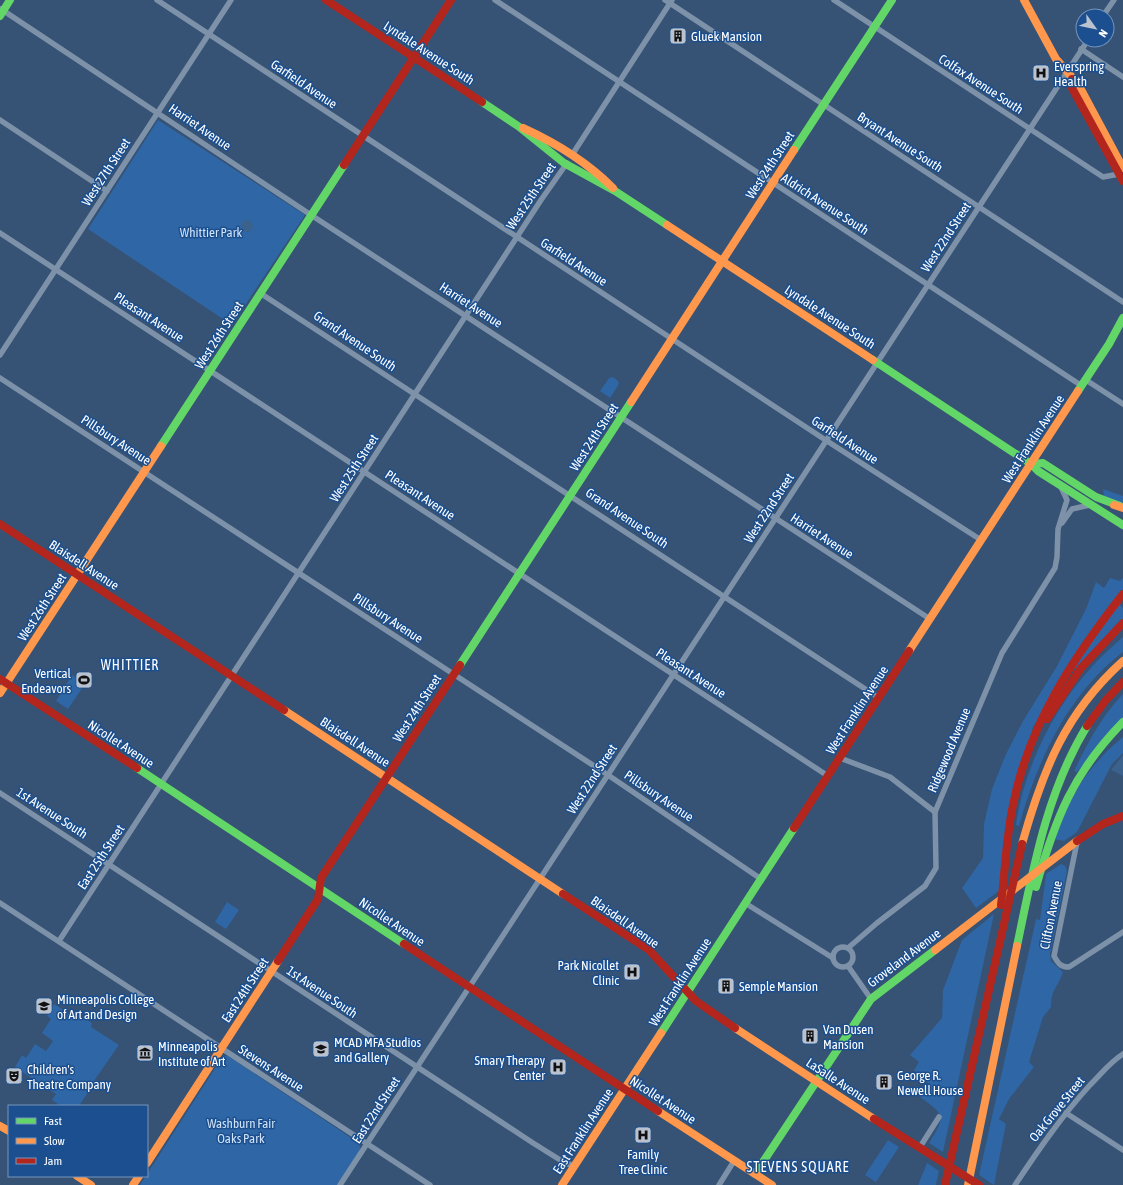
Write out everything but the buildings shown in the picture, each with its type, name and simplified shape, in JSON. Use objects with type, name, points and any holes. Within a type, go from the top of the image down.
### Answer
[{"type":"main road","points":[[1,12],[10,0]]},
{"type":"main road","name":"Lyndale Avenue South","points":[[326,0],[518,126],[534,142],[594,181],[616,191],[1031,464],[1038,472],[1090,506],[1123,525]]},
{"type":"main road","name":"West 26th Street","points":[[0,693],[3,681],[77,575],[210,370],[263,294],[362,136],[450,0]]},
{"type":"main road","name":"West 24th Street","points":[[320,888],[321,878],[386,777],[892,0]]},
{"type":"main road","points":[[1024,0],[1056,59],[1065,68]]},
{"type":"main road","points":[[1030,0],[1060,55],[1065,68],[1072,79],[1078,84],[1122,174]]},
{"type":"main road","name":"Lyndale Avenue South","points":[[518,126],[539,134],[572,155],[600,174],[616,191]]},
{"type":"main road","name":"West Franklin Avenue","points":[[624,1089],[1084,383],[1109,344],[1123,318]]},
{"type":"main road","name":"West Franklin Avenue","points":[[1109,344],[1123,330]]},
{"type":"main road","points":[[1031,464],[1044,463],[1096,497],[1114,505],[1123,507]]},
{"type":"main road","name":"Blaisdell Avenue","points":[[0,524],[649,950],[688,991]]},
{"type":"main road","points":[[985,1000],[997,937],[1011,815],[1017,789],[1038,727],[1054,691],[1076,656],[1123,594]]},
{"type":"main road","points":[[1017,789],[1038,735],[1062,694],[1085,664],[1123,623]]},
{"type":"main road","points":[[1062,694],[1083,669],[1123,631]]},
{"type":"main road","points":[[945,1185],[985,1000],[1022,844],[1036,797],[1047,768],[1062,737],[1076,714],[1098,684],[1123,661]]},
{"type":"main road","name":"Nicollet Avenue","points":[[3,681],[772,1185]]},
{"type":"main road","points":[[968,1185],[1036,855],[1056,788],[1068,759],[1086,728],[1106,700],[1123,682]]},
{"type":"main road","points":[[1007,1000],[1053,828],[1074,782],[1097,749],[1123,722]]},
{"type":"main road","points":[[1074,782],[1094,757],[1123,732]]},
{"type":"main road","name":"Groveland Avenue","points":[[755,1174],[871,999],[1077,841],[1103,824],[1123,816]]},
{"type":"main road","name":"East 24th Street","points":[[148,1161],[318,899],[320,888]]},
{"type":"main road","name":"LaSalle Avenue","points":[[688,991],[696,1001],[720,1018],[979,1185]]},
{"type":"main road","name":"East Franklin Avenue","points":[[562,1185],[624,1089]]},
{"type":"main road","points":[[79,1177],[91,1185]]},
{"type":"street","name":"Garfield Avenue","points":[[157,0],[827,441],[981,540]]},
{"type":"street","name":"West 27th Street","points":[[0,355],[231,0]]},
{"type":"street","name":"Aldrich Avenue South","points":[[495,0],[928,285],[1084,383],[1123,404]]},
{"type":"street","name":"Colfax Avenue South","points":[[834,0],[1103,177],[1122,174]]},
{"type":"street","name":"West 25th Street","points":[[572,155],[669,1]]},
{"type":"street","name":"Bryant Avenue South","points":[[669,1],[1123,302]]},
{"type":"street","name":"Harriet Avenue","points":[[1,12],[158,113],[467,315],[621,418],[930,619]]},
{"type":"street","name":"West 22nd Street","points":[[470,988],[673,674],[725,597],[979,207],[1030,128],[1065,68],[1081,50]]},
{"type":"street","points":[[1081,50],[1123,77]]},
{"type":"street","points":[[0,120],[107,191]]},
{"type":"street","name":"West 25th Street","points":[[161,784],[517,237],[567,163]]},
{"type":"street","name":"Pleasant Avenue","points":[[0,232],[828,776]]},
{"type":"street","name":"Grand Avenue South","points":[[263,294],[879,698]]},
{"type":"street","name":"Pillsbury Avenue","points":[[0,378],[608,775],[761,879]]},
{"type":"street","name":"Ridgewood Avenue","points":[[848,948],[877,923],[925,886],[936,868],[934,812],[1002,653],[1055,568],[1057,558],[1058,526],[1067,500],[1061,486]]},
{"type":"street","name":"Ridgewood Avenue","points":[[1057,538],[1061,524],[1070,510],[1090,506]]},
{"type":"street","points":[[840,758],[890,777],[934,812]]},
{"type":"street","name":"East 25th Street","points":[[59,941],[161,784]]},
{"type":"street","name":"1st Avenue South","points":[[0,793],[272,971],[532,1144],[575,1166]]},
{"type":"street","name":"Clifton Avenue","points":[[1077,841],[1054,956],[1058,964],[1064,967],[1069,967],[1123,932]]},
{"type":"street","name":"Stevens Avenue","points":[[0,903],[430,1185]]},
{"type":"street","points":[[745,903],[833,958],[839,966],[848,966]]},
{"type":"street","points":[[833,958],[837,949],[843,947],[848,948],[853,955],[852,961],[848,966]]},
{"type":"street","points":[[848,966],[871,999]]},
{"type":"street","name":"East 22nd Street","points":[[340,1185],[470,988]]},
{"type":"street","name":"Oak Grove Street","points":[[1015,1185],[1048,1135],[1066,1113],[1113,1061],[1123,1054]]},
{"type":"street","points":[[1066,1113],[1123,1150]]},
{"type":"street","points":[[920,1147],[939,1117]]},
{"type":"street","points":[[719,1185],[734,1161]]},
{"type":"green space","name":"Whittier Park","points":[[158,120],[305,215],[232,325],[88,229]]},
{"type":"green space","points":[[613,377],[619,384],[610,398],[600,391],[609,378]]},
{"type":"green space","points":[[1103,489],[1123,496],[1123,503],[1104,497]]},
{"type":"green space","points":[[1110,578],[1120,581],[1123,578],[1123,590],[1033,727],[999,891],[976,908],[962,888],[983,858],[984,824],[992,789],[1006,754],[1023,721],[1057,666],[1086,609],[1096,582],[1104,588]]},
{"type":"green space","points":[[1119,604],[1123,608],[1123,620],[1062,682]]},
{"type":"green space","points":[[1123,637],[1123,652],[1103,669],[1086,688],[1057,730],[1035,777],[1019,826],[1016,825],[1025,783],[1052,722],[1076,685],[1098,660]]},
{"type":"green space","points":[[72,675],[85,684],[68,709],[56,701]]},
{"type":"green space","points":[[1123,694],[1123,718],[1077,772],[1074,771],[1096,730],[1108,712]]},
{"type":"green space","points":[[1123,737],[1123,753],[1112,764],[1077,832],[1064,841],[1054,839],[1066,810],[1081,783],[1100,759]]},
{"type":"green space","points":[[1061,864],[1065,866],[1067,871],[1050,954],[1051,961],[1063,972],[1053,992],[1051,1007],[1043,1017],[1029,1062],[1034,1067],[1009,1099],[999,1119],[1006,1124],[994,1185],[979,1175],[1036,919],[1040,920],[1046,874]]},
{"type":"green space","points":[[227,902],[239,910],[226,929],[215,922]]},
{"type":"green space","points":[[994,914],[943,1152],[929,1143],[938,1127],[940,1117],[934,1108],[920,1097],[929,1084],[914,1070],[919,1062],[910,1055],[942,1018],[943,990],[962,940]]},
{"type":"green space","points":[[54,1004],[78,1019],[81,1016],[92,1023],[91,1027],[119,1045],[89,1088],[90,1089],[80,1105],[60,1105],[52,1100],[56,1094],[15,1067],[22,1055],[26,1058],[35,1044],[46,1051],[53,1041],[42,1033],[51,1019],[47,1016]]},
{"type":"green space","name":"Washburn Fair Oaks Park","points":[[223,1056],[228,1056],[359,1143],[361,1151],[338,1185],[140,1185],[145,1177],[148,1177],[148,1173]]},
{"type":"green space","points":[[888,1140],[899,1147],[876,1182],[865,1175]]},
{"type":"green space","points":[[927,1163],[939,1171],[936,1185],[918,1185]]},
{"type":"shaded area","points":[[249,220],[252,221],[252,231],[245,232],[242,231],[241,224],[242,221]]},
{"type":"shaded area","points":[[1123,755],[1123,776],[1111,770]]},
{"type":"traffic: fast","points":[[0,16],[10,0]]},
{"type":"traffic: fast","points":[[794,150],[892,0]]},
{"type":"traffic: fast","points":[[482,102],[518,126],[564,163],[615,191],[667,225]]},
{"type":"traffic: fast","points":[[161,446],[344,165]]},
{"type":"traffic: fast","points":[[1078,391],[1109,344],[1123,318]]},
{"type":"traffic: fast","points":[[873,360],[1031,464],[1038,471],[1123,525]]},
{"type":"traffic: fast","points":[[460,665],[631,402]]},
{"type":"traffic: fast","points":[[1031,464],[1043,463],[1096,497],[1120,506]]},
{"type":"traffic: fast","points":[[1036,887],[1043,862],[1068,798],[1091,760],[1123,722]]},
{"type":"traffic: fast","points":[[1017,946],[1035,861],[1051,805],[1061,778],[1087,726]]},
{"type":"traffic: fast","points":[[137,768],[404,944]]},
{"type":"traffic: fast","points":[[661,1033],[794,828]]},
{"type":"traffic: fast","points":[[755,1174],[871,999],[935,950]]},
{"type":"traffic: slow","points":[[1024,0],[1056,59],[1078,84],[1123,168]]},
{"type":"traffic: slow","points":[[523,128],[571,154],[593,170],[613,188]]},
{"type":"traffic: slow","points":[[631,402],[794,150]]},
{"type":"traffic: slow","points":[[667,225],[873,360]]},
{"type":"traffic: slow","points":[[909,651],[1078,391]]},
{"type":"traffic: slow","points":[[0,693],[161,446]]},
{"type":"traffic: slow","points":[[1114,505],[1123,508]]},
{"type":"traffic: slow","points":[[1022,844],[1038,792],[1048,767],[1071,722],[1103,681],[1123,661]]},
{"type":"traffic: slow","points":[[284,710],[563,894]]},
{"type":"traffic: slow","points":[[935,950],[1077,841]]},
{"type":"traffic: slow","points":[[968,1185],[1017,946]]},
{"type":"traffic: slow","points":[[148,1161],[278,961]]},
{"type":"traffic: slow","points":[[735,1028],[874,1119]]},
{"type":"traffic: slow","points":[[562,1185],[661,1033]]},
{"type":"traffic: slow","points":[[658,1111],[772,1185]]},
{"type":"traffic: slow","points":[[0,1126],[8,1130]]},
{"type":"traffic: slow","points":[[79,1177],[91,1185]]},
{"type":"traffic: slow","points":[[133,1185],[138,1177]]},
{"type":"traffic: jam","points":[[326,0],[482,102]]},
{"type":"traffic: jam","points":[[344,165],[451,0]]},
{"type":"traffic: jam","points":[[1072,79],[1072,88],[1123,181]]},
{"type":"traffic: jam","points":[[0,524],[284,710]]},
{"type":"traffic: jam","points":[[1001,905],[1007,842],[1013,805],[1020,775],[1030,747],[1055,693],[1070,668],[1123,594]]},
{"type":"traffic: jam","points":[[1047,719],[1081,668],[1123,623]]},
{"type":"traffic: jam","points":[[794,828],[909,651]]},
{"type":"traffic: jam","points":[[278,961],[318,899],[321,878],[460,665]]},
{"type":"traffic: jam","points":[[0,679],[137,768]]},
{"type":"traffic: jam","points":[[1087,726],[1106,700],[1123,682]]},
{"type":"traffic: jam","points":[[1077,841],[1103,824],[1123,816]]},
{"type":"traffic: jam","points":[[945,1185],[1022,844]]},
{"type":"traffic: jam","points":[[563,894],[649,950],[696,1001],[735,1028]]},
{"type":"traffic: jam","points":[[404,944],[658,1111]]},
{"type":"traffic: jam","points":[[874,1119],[979,1185]]},
{"type":"place","name":"Gluek Mansion","points":[[678,36]]},
{"type":"place","name":"Everspring Health","points":[[1041,73]]},
{"type":"place","name":"Vertical Endeavors","points":[[84,680]]},
{"type":"place","name":"Park Nicollet Clinic","points":[[632,972]]},
{"type":"place","name":"Semple Mansion","points":[[726,986]]},
{"type":"place","name":"Minneapolis College of Art and Design","points":[[44,1006]]},
{"type":"place","name":"Van Dusen Mansion","points":[[810,1036]]},
{"type":"place","name":"MCAD MFA Studios and Gallery","points":[[321,1049]]},
{"type":"place","name":"Minneapolis Institute of Art","points":[[145,1053]]},
{"type":"place","name":"Smary Therapy Center","points":[[558,1067]]},
{"type":"place","name":"Children's Theatre Company","points":[[14,1076]]},
{"type":"place","name":"George R. Newell House","points":[[884,1082]]},
{"type":"place","name":"Family Tree Clinic","points":[[643,1135]]},
{"type":"district","name":"WHITTIER","points":[[130,665]]},
{"type":"district","name":"STEVENS SQUARE","points":[[798,1167]]}]
